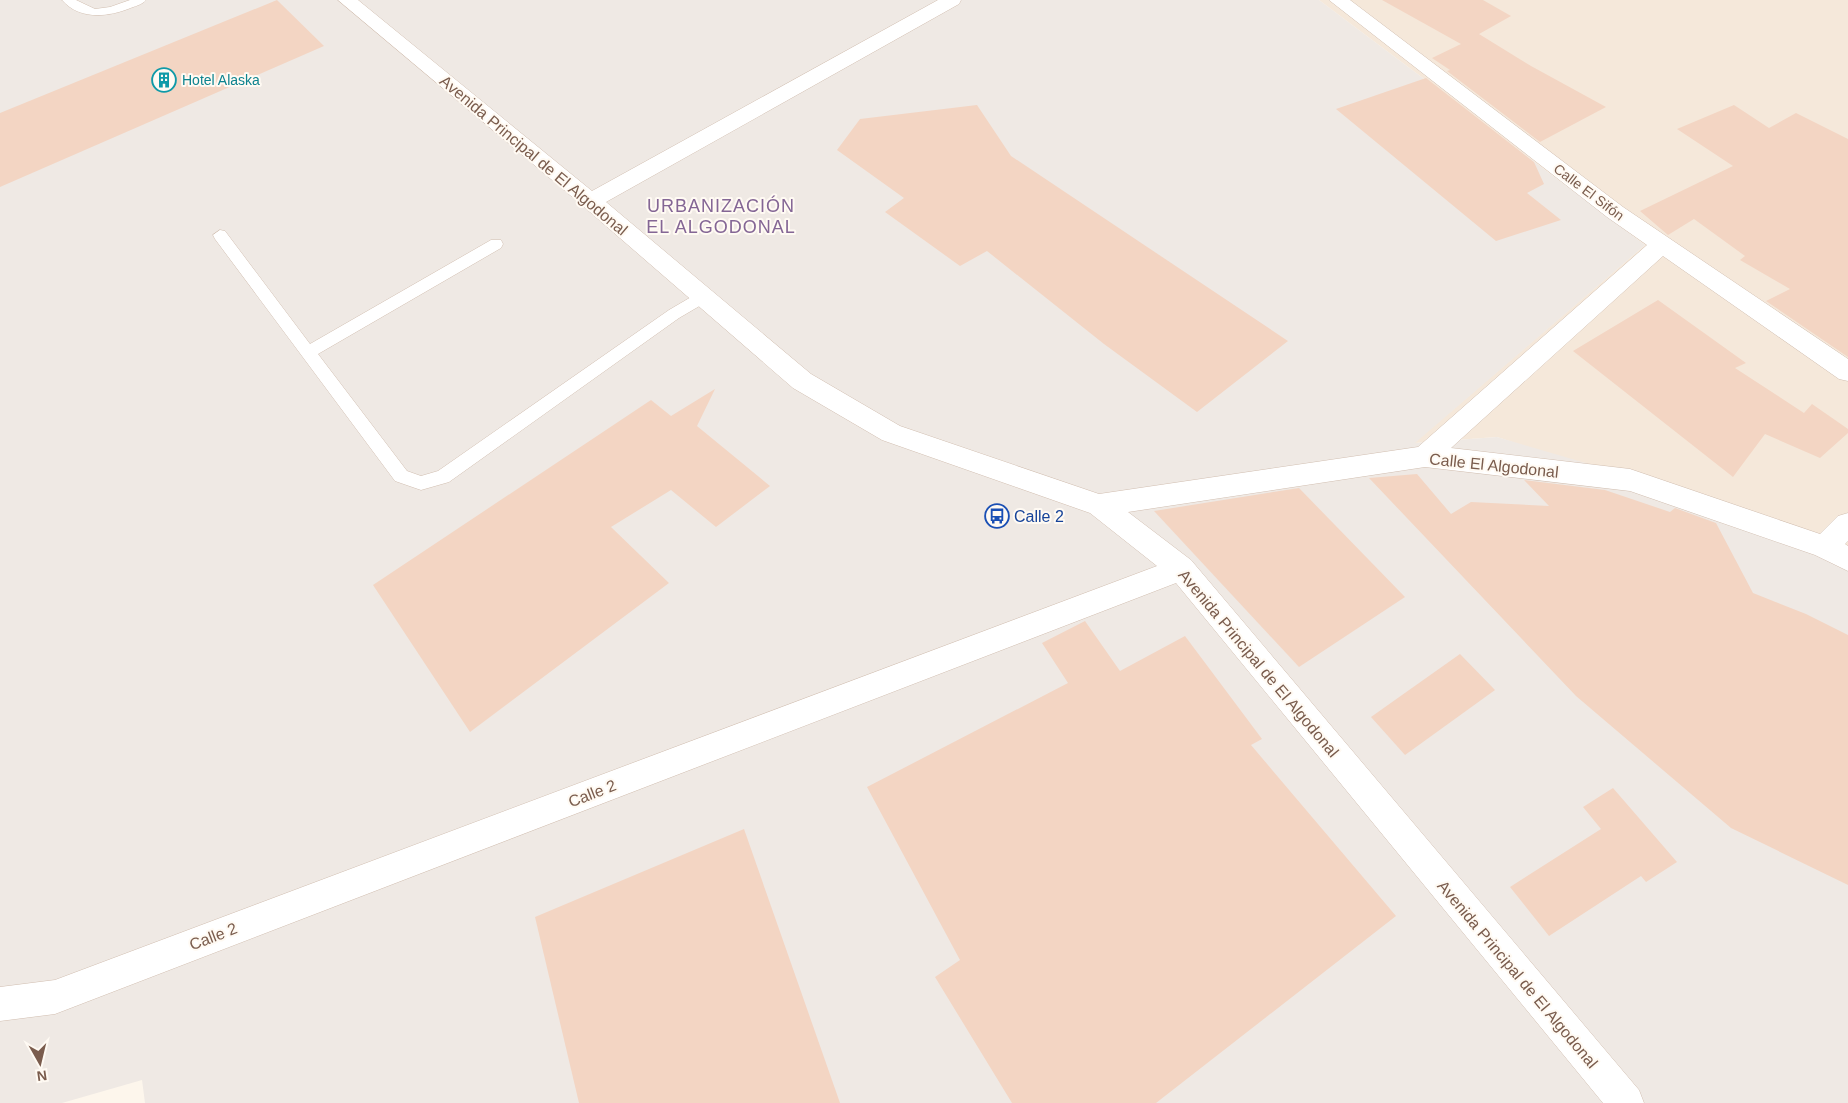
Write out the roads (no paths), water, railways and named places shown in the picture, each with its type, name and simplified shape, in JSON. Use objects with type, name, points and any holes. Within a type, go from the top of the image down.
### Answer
[{"type":"street","name":"Avenida Principal de El Algodonal","points":[[347,0],[591,201],[802,381],[891,433],[1099,505],[1181,569],[1626,1103]]},
{"type":"street","points":[[591,201],[952,0]]},
{"type":"street","name":"Calle El Sifón","points":[[1338,0],[1615,212],[1848,372]]},
{"type":"street","points":[[1425,456],[1663,244]]},
{"type":"street","name":"Calle El Algodonal","points":[[1099,505],[1425,456],[1630,480],[1824,547],[1848,559]]},
{"type":"street","points":[[1824,547],[1848,524]]},
{"type":"street","name":"Calle 2","points":[[0,1004],[56,996],[1181,569]]},
{"type":"lane","points":[[68,0],[78,9],[93,13],[110,12],[140,0]]},
{"type":"lane","points":[[220,235],[401,476],[421,483],[443,477],[674,314],[703,297]]},
{"type":"lane","points":[[308,352],[496,244]]},
{"type":"place","name":"Hotel Alaska","points":[[164,80]]},
{"type":"place","name":"Calle 2","points":[[997,516]]},
{"type":"district","name":"URBANIZACIÓN EL ALGODONAL","points":[[721,216]]}]
